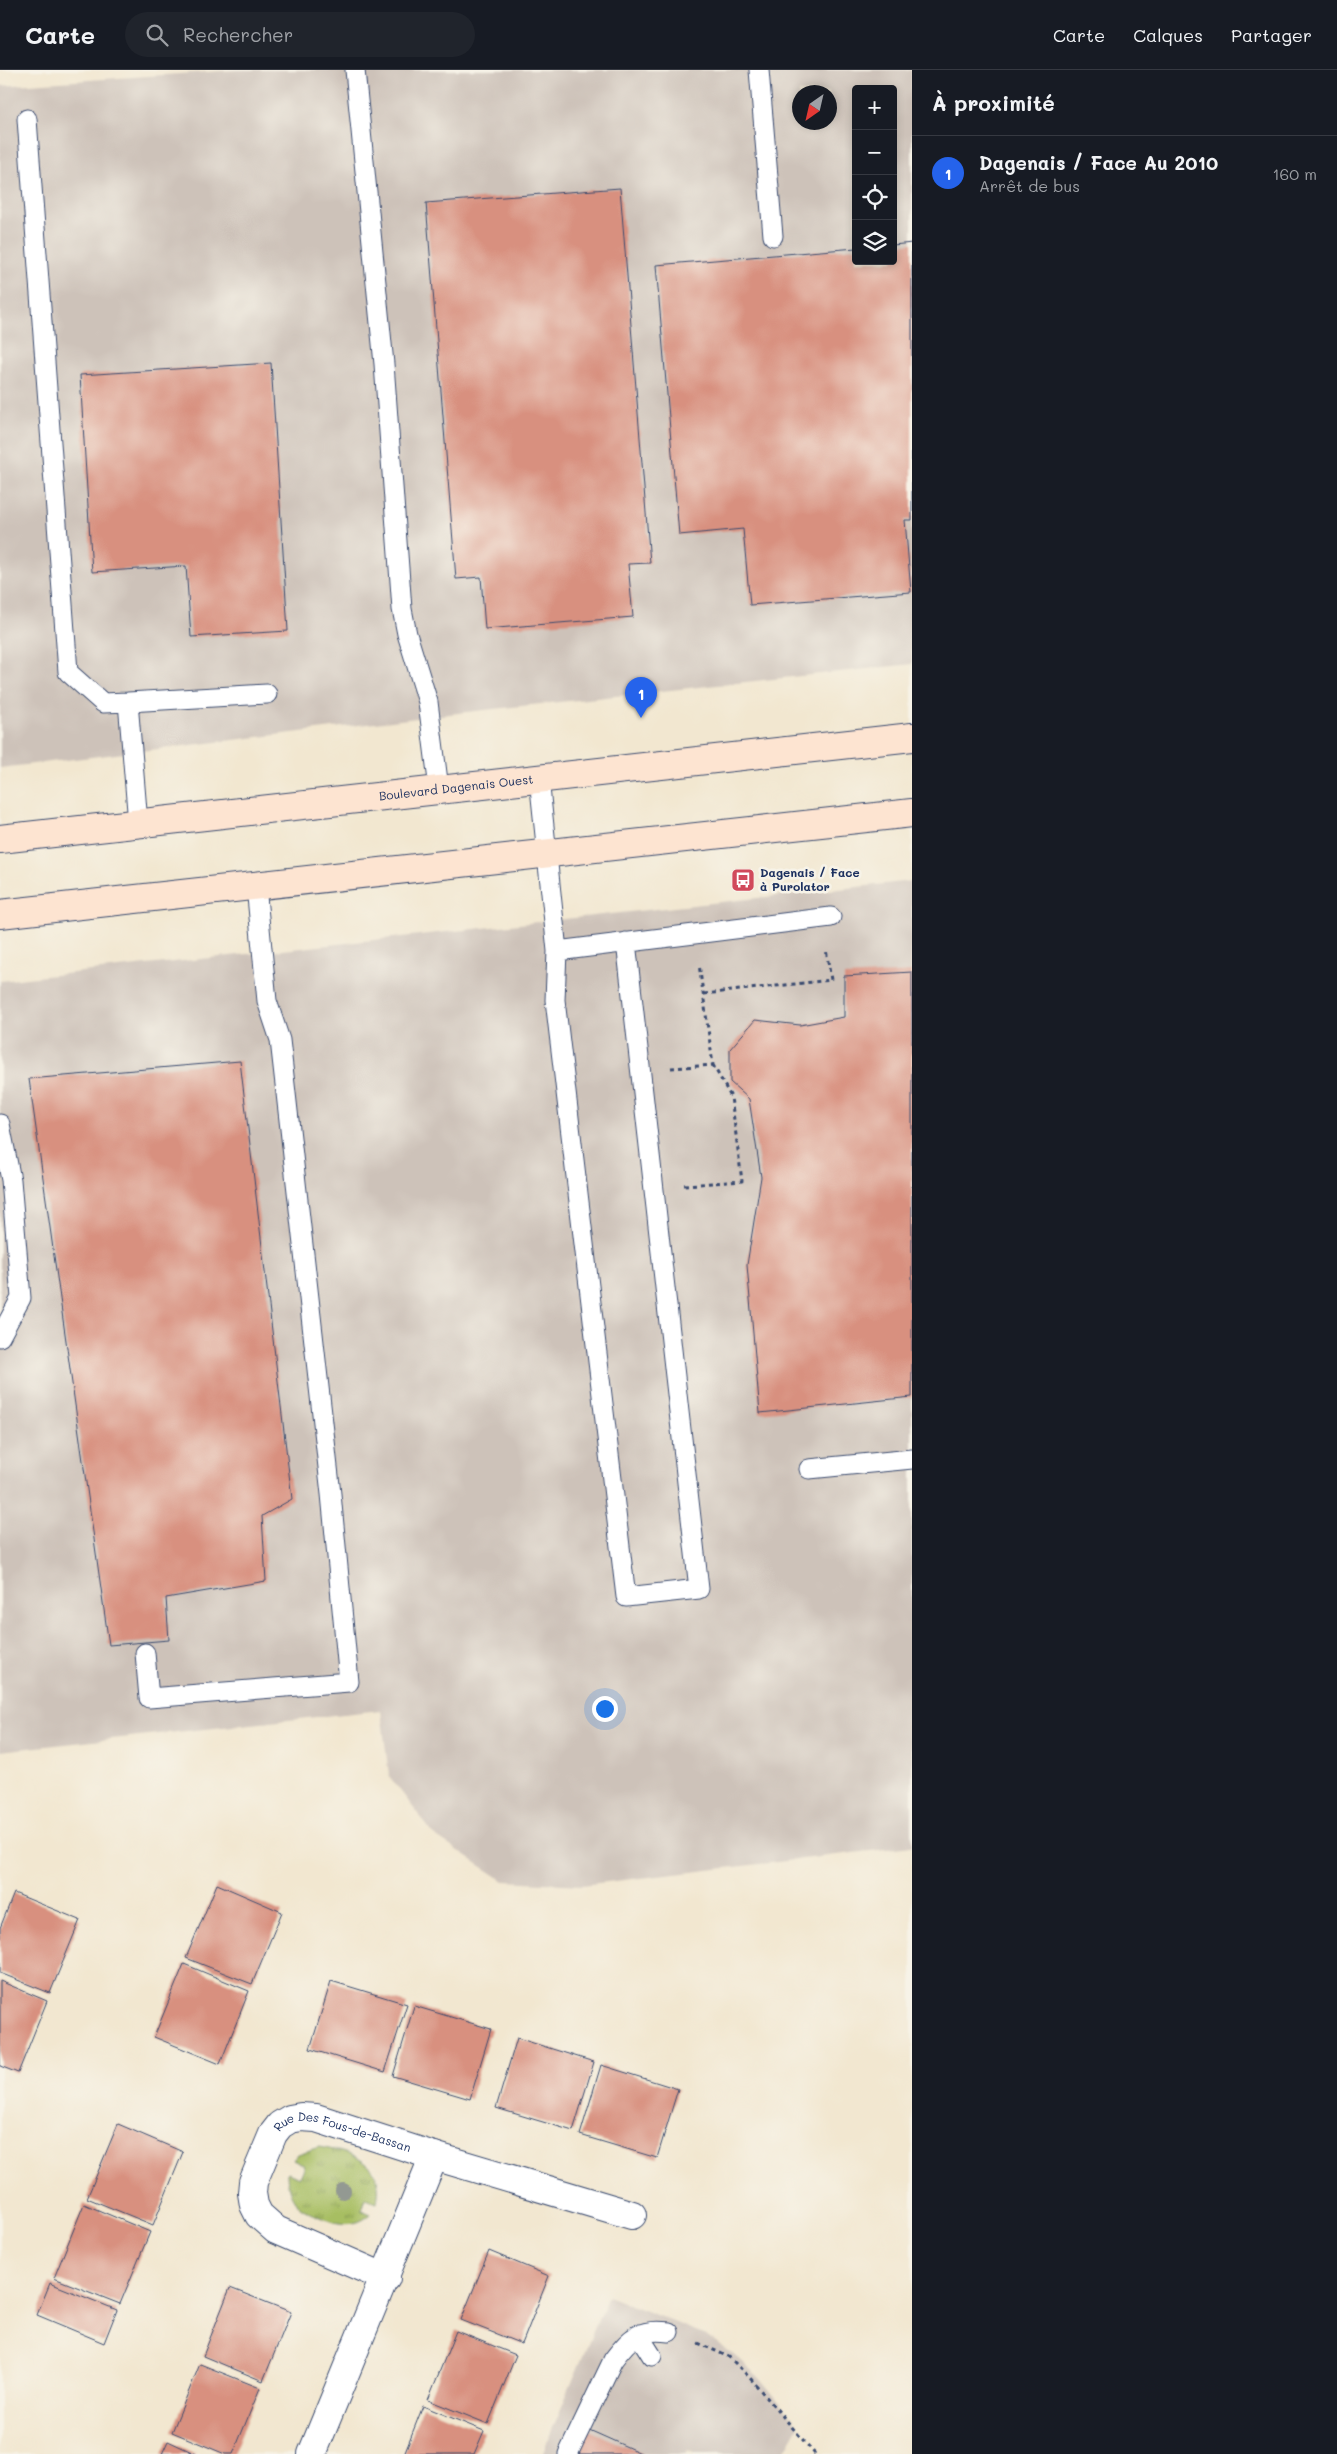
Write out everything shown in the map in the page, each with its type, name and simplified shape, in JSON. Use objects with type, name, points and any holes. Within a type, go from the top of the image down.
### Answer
[{"type":"main road","name":"Boulevard Dagenais Ouest","points":[[0,839],[439,788],[912,737]]},
{"type":"main road","points":[[0,914],[912,814]]},
{"type":"street","name":"Rue Des Fous-de-Bassan","points":[[386,2278],[276,2230],[267,2223],[254,2205],[252,2193],[258,2170],[273,2134],[280,2125],[301,2117],[316,2118],[434,2156],[632,2215]]},
{"type":"street","name":"Rue Des Fous-de-Bassan","points":[[312,2454],[386,2278],[434,2156]]},
{"type":"lane","points":[[354,70],[384,364],[402,609],[407,634],[428,702],[439,788]]},
{"type":"lane","points":[[759,70],[773,236]]},
{"type":"lane","points":[[27,119],[68,672],[103,703],[267,694]]},
{"type":"lane","points":[[128,702],[138,823]]},
{"type":"lane","points":[[539,778],[557,951],[555,1000],[626,1597],[699,1588],[626,942]]},
{"type":"lane","points":[[145,1653],[149,1698],[349,1682],[330,1484],[280,1040],[267,1001],[256,886]]},
{"type":"lane","points":[[557,951],[830,917]]},
{"type":"lane","points":[[0,1124],[11,1180],[21,1298],[0,1337]]},
{"type":"lane","points":[[809,1469],[912,1459]]},
{"type":"lane","points":[[568,2454],[613,2360],[629,2341],[638,2334],[656,2330],[669,2332]]},
{"type":"lane","points":[[638,2334],[652,2356]]},
{"type":"path","points":[[713,1183],[742,1180],[731,1097],[713,1065],[704,994],[831,980]]},
{"type":"path","points":[[663,1069],[713,1065]]},
{"type":"path","points":[[669,2332],[717,2350],[729,2357],[750,2378],[816,2454]]},
{"type":"shaded area","points":[[238,70],[912,70],[912,664],[475,711],[0,768],[0,86]]},
{"type":"shaded area","points":[[912,881],[912,1846],[582,1885],[504,1881],[435,1836],[389,1776],[381,1710],[0,1751],[0,981]]},
{"type":"shaded area","points":[[608,2296],[706,2335],[730,2352],[758,2376],[799,2426],[783,2454],[696,2454],[687,2450],[685,2454],[542,2454]]},
{"type":"green space","points":[[319,2147],[354,2156],[371,2169],[376,2177],[378,2188],[377,2202],[365,2198],[361,2210],[371,2214],[365,2219],[345,2224],[332,2221],[305,2210],[292,2197],[287,2181],[287,2172],[300,2177],[305,2166],[293,2160],[298,2154]]},
{"type":"building","points":[[620,188],[650,563],[628,564],[633,617],[485,629],[481,577],[456,579],[426,203]]},
{"type":"building","points":[[912,243],[912,520],[905,520],[911,592],[750,605],[743,529],[679,535],[656,265],[852,248],[852,265],[897,265],[897,245]]},
{"type":"building","points":[[271,363],[288,631],[191,637],[186,566],[92,572],[80,375]]},
{"type":"building","points":[[912,972],[912,1397],[760,1413],[747,1265],[761,1177],[749,1099],[730,1082],[730,1049],[755,1020],[800,1025],[844,1017],[844,976]]},
{"type":"building","points":[[240,1061],[292,1499],[262,1516],[266,1581],[166,1598],[169,1640],[109,1645],[29,1079]]},
{"type":"building","points":[[217,1884],[282,1912],[252,1984],[186,1958]]},
{"type":"building","points":[[14,1893],[80,1920],[50,1993],[0,1973],[0,1928]]},
{"type":"building","points":[[184,1964],[249,1991],[220,2064],[154,2037]]},
{"type":"building","points":[[0,1981],[47,2001],[18,2073],[0,2066]]},
{"type":"building","points":[[331,1981],[407,2004],[385,2072],[310,2049]]},
{"type":"building","points":[[414,2006],[491,2029],[470,2099],[393,2076]]},
{"type":"building","points":[[517,2038],[594,2062],[573,2131],[496,2108]]},
{"type":"building","points":[[601,2065],[678,2089],[657,2158],[580,2135]]},
{"type":"building","points":[[118,2124],[183,2152],[153,2225],[87,2198]]},
{"type":"building","points":[[84,2204],[150,2232],[120,2304],[54,2278]]},
{"type":"building","points":[[489,2251],[549,2276],[522,2344],[461,2320]]},
{"type":"building","points":[[50,2283],[117,2310],[104,2343],[37,2315]]},
{"type":"building","points":[[230,2288],[291,2312],[263,2381],[203,2356]]},
{"type":"building","points":[[456,2331],[516,2355],[488,2424],[428,2400]]},
{"type":"building","points":[[200,2364],[260,2388],[233,2454],[225,2454],[172,2432]]},
{"type":"building","points":[[423,2406],[484,2431],[474,2454],[404,2454]]},
{"type":"building","points":[[587,2429],[643,2454],[577,2454]]},
{"type":"building","points":[[168,2441],[196,2454],[162,2454]]},
{"type":"place","name":"Dagenais / Face Au 2010","points":[[641,718]]},
{"type":"place","name":"Dagenais / Face à Purolator","points":[[743,880]]}]
